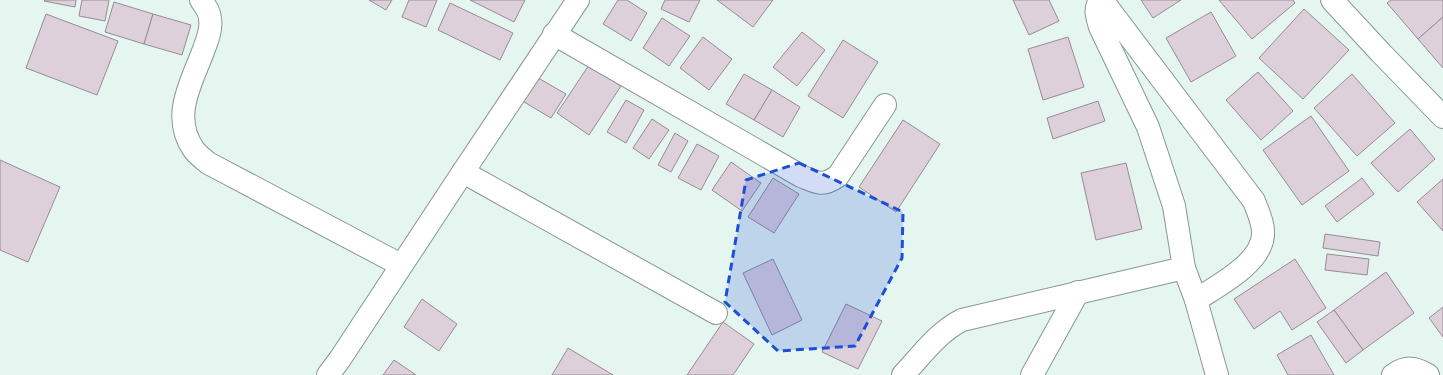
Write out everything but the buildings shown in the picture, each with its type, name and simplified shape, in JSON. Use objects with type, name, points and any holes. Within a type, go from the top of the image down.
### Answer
[{"type":"street","points":[[201,0],[207,8],[211,20],[208,39],[186,92],[183,111],[185,131],[194,151],[208,163],[401,265]]},
{"type":"street","points":[[328,375],[578,0]]},
{"type":"street","points":[[1196,300],[1242,269],[1259,250],[1263,235],[1261,219],[1254,202],[1101,0],[1096,7],[1096,15],[1100,27],[1148,126],[1174,206],[1184,268],[1196,300],[1217,375]]},
{"type":"street","points":[[1332,0],[1443,117]]},
{"type":"street","points":[[554,34],[801,176],[817,182],[828,183],[838,176],[885,105]]},
{"type":"street","points":[[462,172],[716,312]]},
{"type":"street","points":[[903,375],[940,335],[952,325],[962,320],[1184,268]]},
{"type":"street","points":[[1032,375],[1078,292]]},
{"type":"street","points":[[1393,375],[1409,368],[1417,369],[1428,375]]},
{"type":"highlighted area","points":[[799,163],[903,212],[902,258],[855,346],[778,351],[725,302],[746,180]]}]
